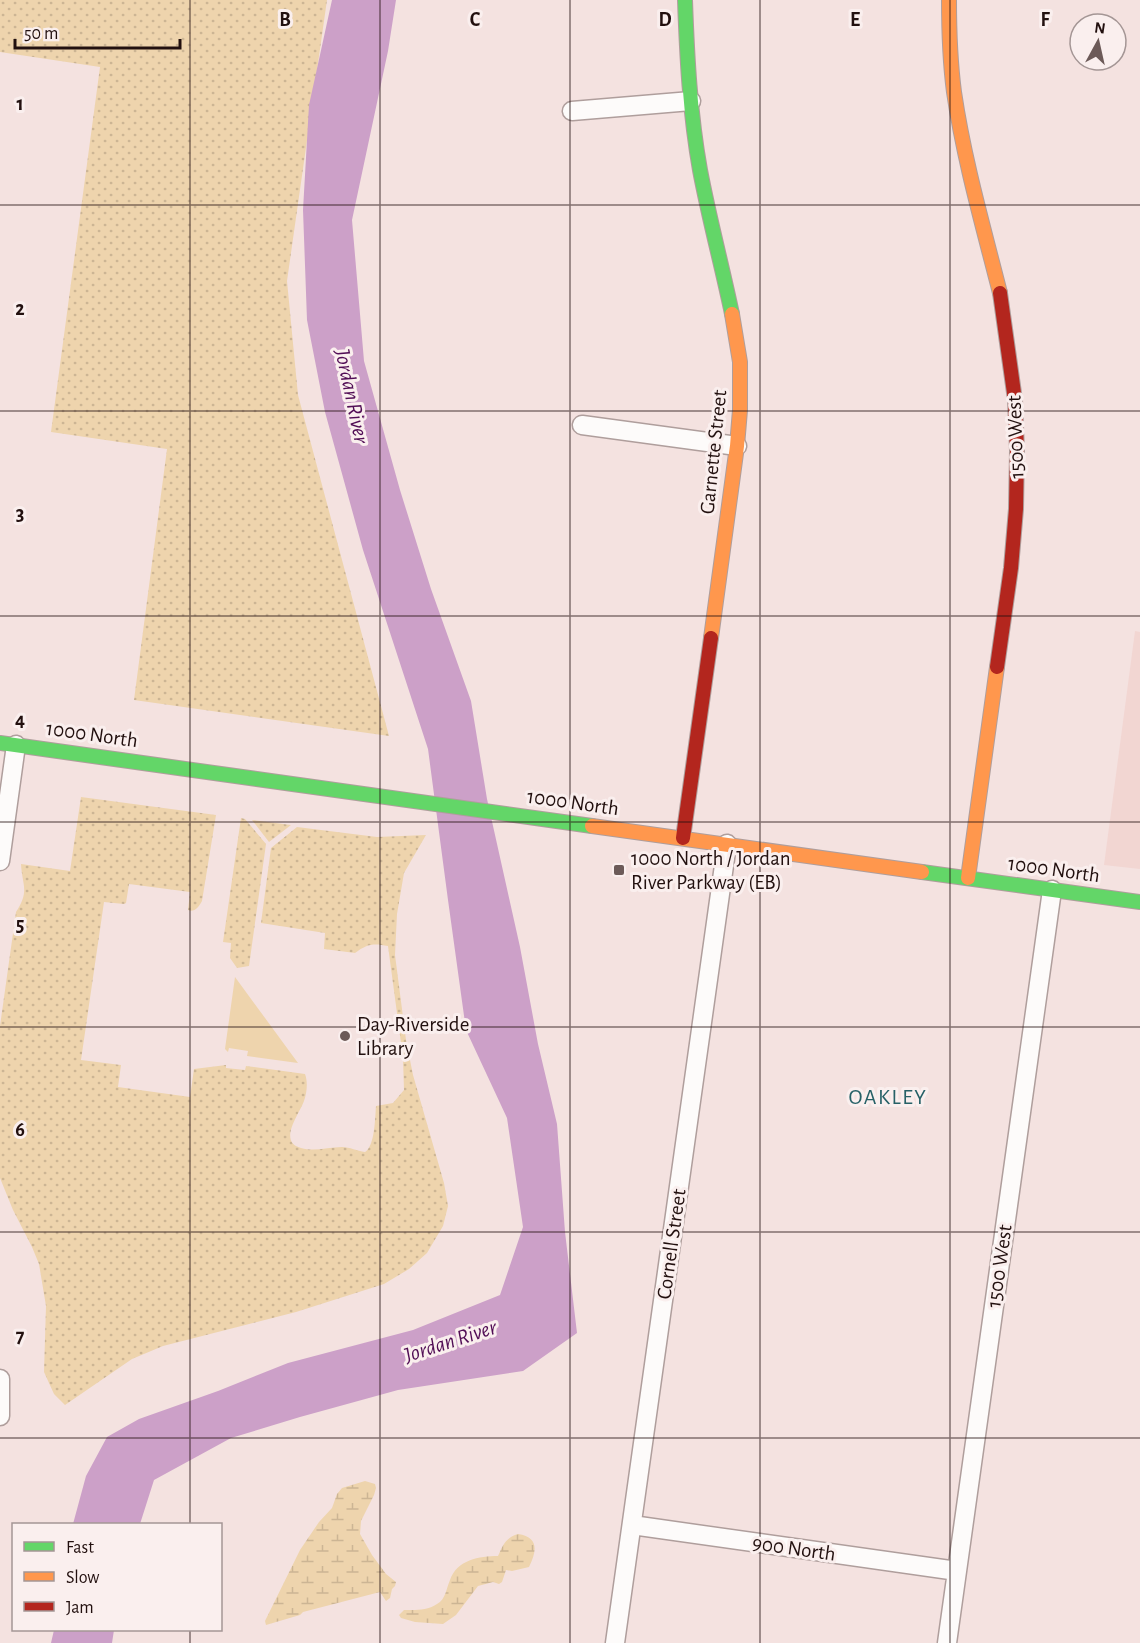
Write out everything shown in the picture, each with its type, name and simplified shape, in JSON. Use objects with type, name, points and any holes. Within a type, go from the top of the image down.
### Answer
[{"type":"street","name":"Garnette Street","points":[[683,838],[737,446],[741,384],[739,352],[733,319],[704,193],[697,150],[691,100],[685,0]]},
{"type":"street","name":"1500 West","points":[[949,0],[949,34],[954,90],[964,146],[1002,303],[1015,399],[1017,451],[1016,509],[1011,568],[968,878]]},
{"type":"street","points":[[572,111],[691,100]]},
{"type":"street","points":[[582,425],[737,446]]},
{"type":"street","points":[[0,861],[8,744]]},
{"type":"street","name":"1000 North","points":[[8,744],[1140,902]]},
{"type":"street","name":"Cornell Street","points":[[615,1643],[727,844]]},
{"type":"street","name":"1500 West","points":[[947,1643],[1052,890]]},
{"type":"street","points":[[0,1379],[0,1416]]},
{"type":"street","name":"900 North","points":[[632,1526],[957,1571]]},
{"type":"shaded area","points":[[1135,631],[1140,632],[1140,869],[1104,865]]},
{"type":"green space","points":[[0,0],[327,0],[287,281],[298,395],[389,736],[134,700],[167,449],[51,432],[100,67],[0,52]]},
{"type":"green space","points":[[81,797],[216,815],[202,901],[196,909],[188,910],[190,892],[129,884],[126,903],[104,902],[81,1060],[121,1065],[118,1087],[190,1097],[194,1069],[226,1065],[226,1068],[245,1070],[246,1066],[305,1074],[307,1084],[305,1098],[290,1134],[294,1145],[306,1149],[342,1147],[365,1152],[373,1138],[376,1106],[393,1103],[404,1090],[403,1058],[388,946],[370,945],[355,953],[324,949],[325,933],[261,923],[271,848],[297,827],[377,837],[426,835],[404,873],[397,914],[395,955],[413,1075],[444,1183],[448,1206],[443,1226],[427,1253],[409,1269],[384,1284],[296,1312],[163,1346],[132,1359],[65,1405],[54,1394],[44,1372],[46,1306],[39,1264],[0,1178],[0,1026],[16,912],[24,893],[21,864],[70,871]]},
{"type":"green space","points":[[241,818],[245,819],[266,844],[249,966],[237,968],[230,958],[231,943],[223,942]]},
{"type":"green space","points":[[252,820],[291,825],[269,842]]},
{"type":"green space","points":[[235,977],[298,1063],[247,1056],[248,1051],[229,1048],[228,1052],[225,1049]]},
{"type":"green space","points":[[365,1481],[375,1484],[376,1488],[361,1521],[360,1534],[386,1574],[396,1582],[390,1598],[386,1601],[380,1592],[303,1612],[300,1615],[266,1625],[265,1621],[300,1550],[319,1522],[332,1508],[337,1494],[342,1488]]},
{"type":"green space","points":[[518,1534],[530,1538],[533,1542],[535,1550],[529,1567],[506,1570],[499,1584],[493,1582],[478,1586],[456,1615],[443,1624],[415,1622],[401,1618],[399,1615],[404,1610],[425,1609],[440,1602],[453,1573],[458,1568],[476,1558],[498,1556],[507,1540]]},
{"type":"water","name":"Jordan River","points":[[332,0],[396,0],[388,51],[352,220],[364,361],[400,490],[431,589],[471,701],[487,799],[557,1124],[565,1232],[577,1333],[523,1371],[398,1390],[231,1438],[154,1480],[140,1523],[73,1523],[86,1476],[107,1437],[139,1419],[288,1363],[413,1330],[500,1295],[523,1227],[507,1118],[466,1030],[428,749],[363,550],[325,412],[307,320],[303,210],[309,105]]},
{"type":"water","points":[[54,1631],[114,1631],[112,1643],[51,1643]]},
{"type":"traffic: fast","points":[[685,0],[690,85],[700,170],[732,314]]},
{"type":"traffic: fast","points":[[0,743],[592,826]]},
{"type":"traffic: fast","points":[[922,872],[1140,902]]},
{"type":"traffic: slow","points":[[949,0],[952,69],[958,117],[974,193],[1000,293]]},
{"type":"traffic: slow","points":[[711,638],[740,410],[740,362],[732,314]]},
{"type":"traffic: slow","points":[[968,878],[997,667]]},
{"type":"traffic: slow","points":[[592,826],[922,872]]},
{"type":"traffic: jam","points":[[997,667],[1011,568],[1016,509],[1017,451],[1015,400],[1000,293]]},
{"type":"traffic: jam","points":[[683,838],[711,638]]},
{"type":"place","name":"1000 North / Jordan River Parkway (EB)","points":[[619,870]]},
{"type":"place","name":"Day-Riverside Library","points":[[345,1036]]},
{"type":"district","name":"OAKLEY","points":[[888,1096]]}]
